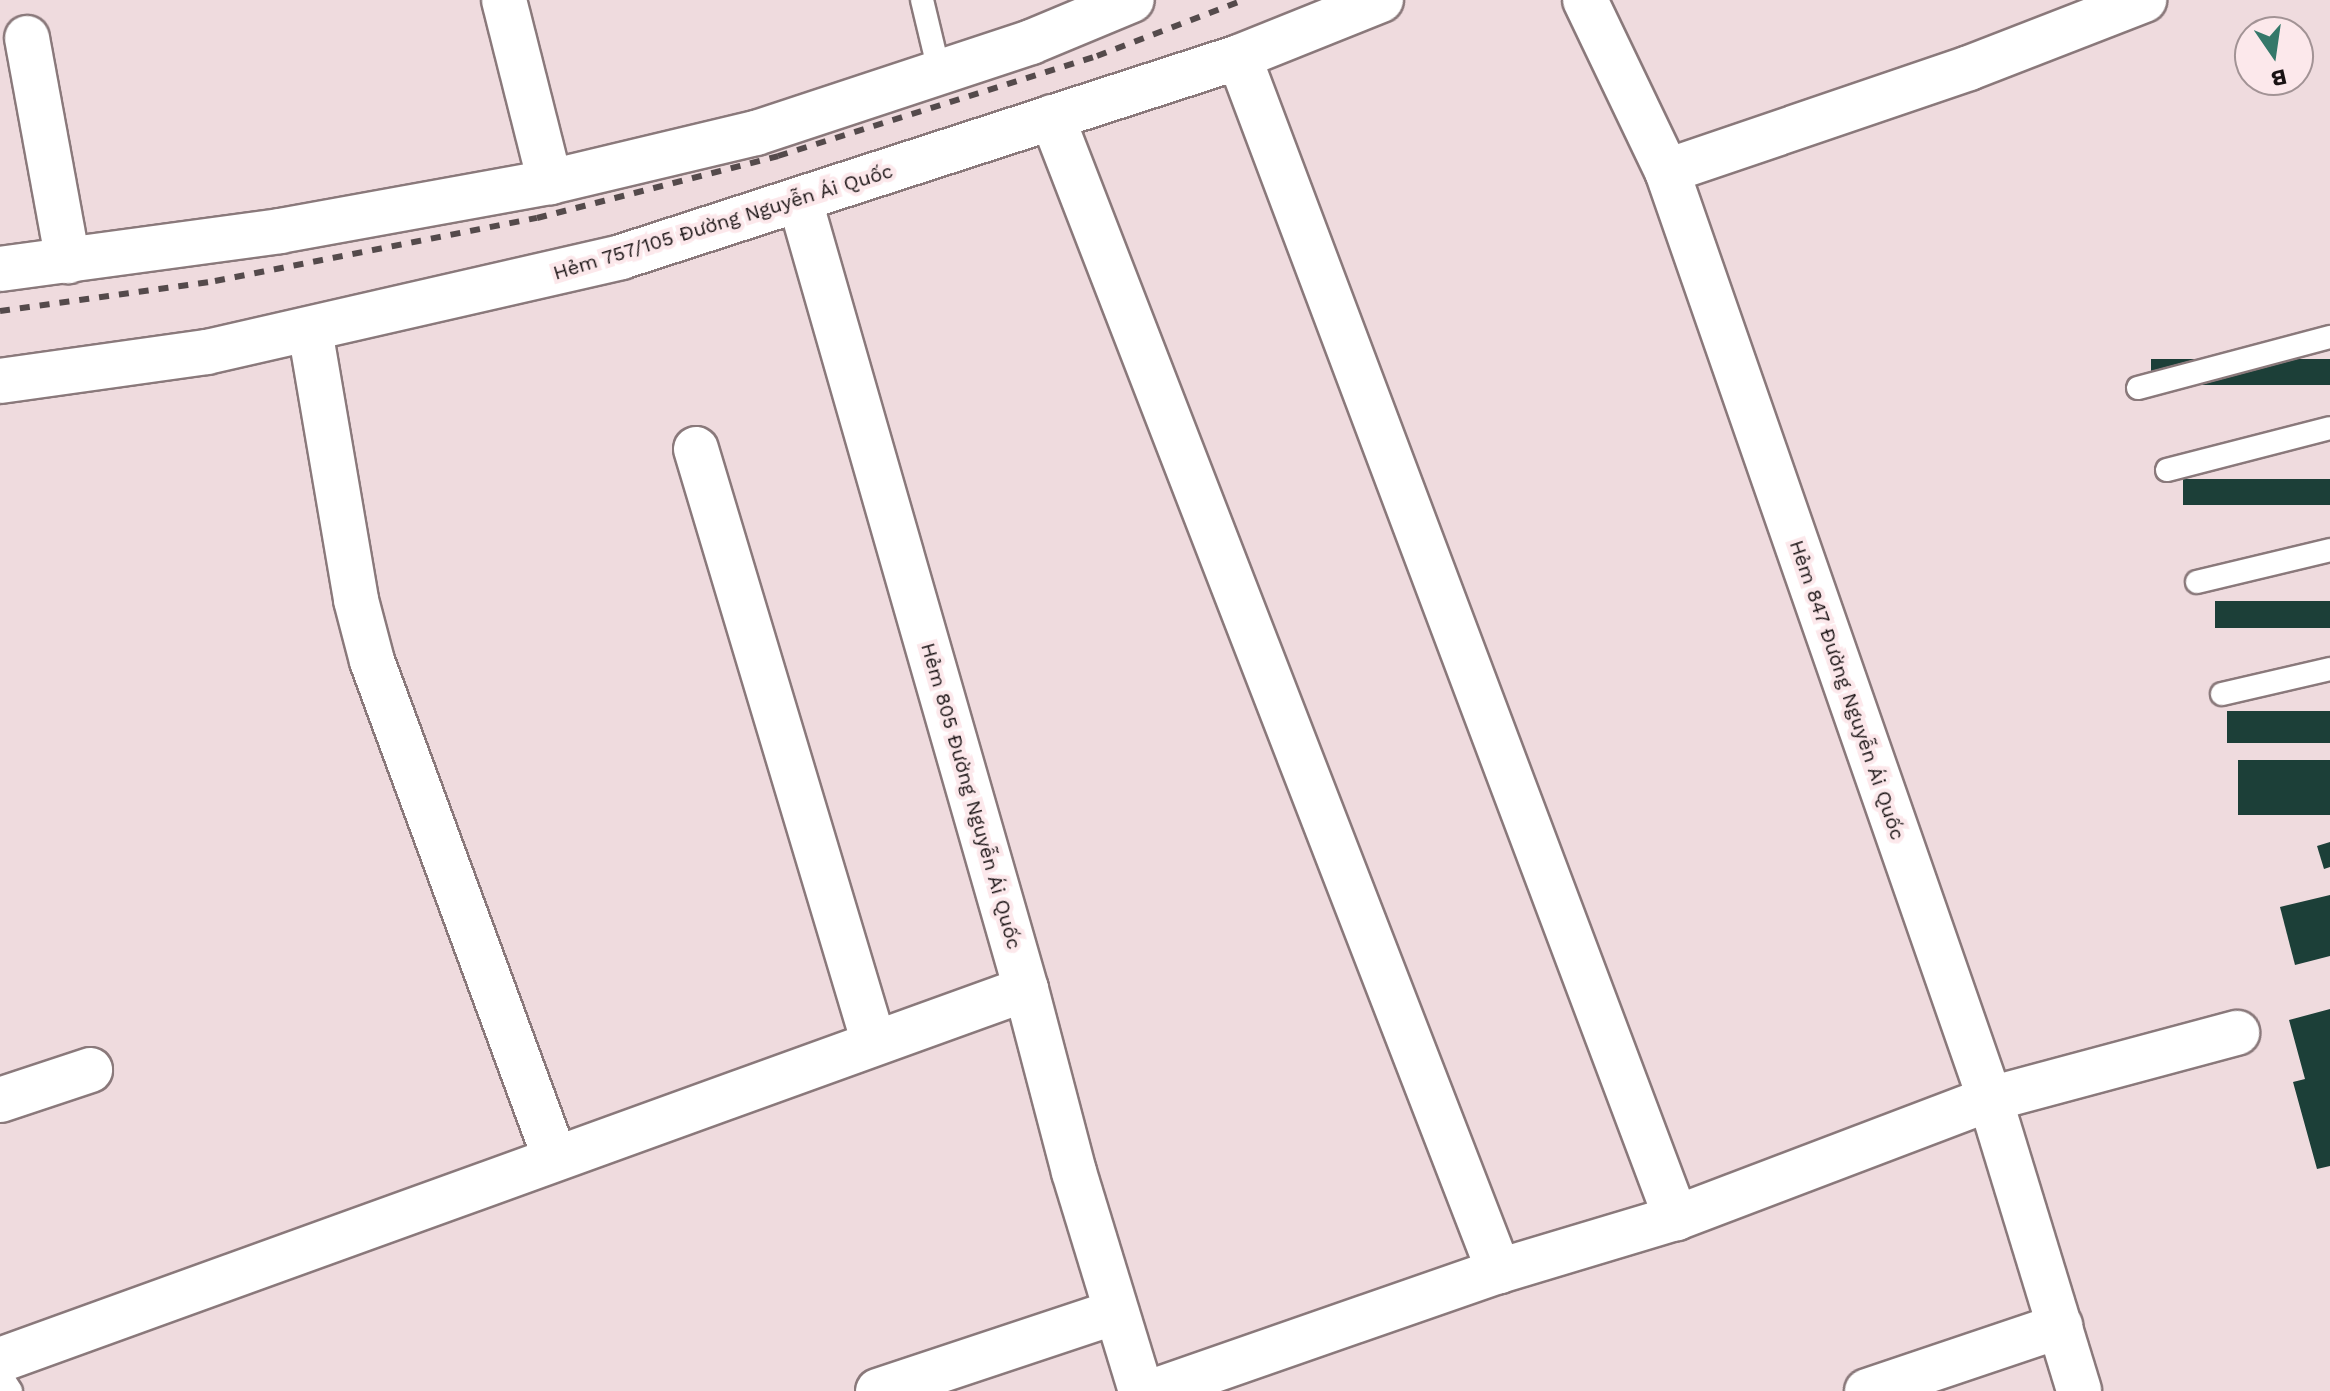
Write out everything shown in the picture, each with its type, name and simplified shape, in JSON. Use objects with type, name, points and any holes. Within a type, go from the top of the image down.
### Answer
[{"type":"street","points":[[504,0],[550,182]]},
{"type":"street","name":"Hẻm 757/105 Đường Nguyễn Ái Quốc","points":[[0,381],[207,352],[584,267],[800,201],[1239,57],[1381,0]]},
{"type":"street","name":"Hẻm 847 Đường Nguyễn Ái Quốc","points":[[1585,0],[1667,171],[1990,1099],[2079,1391]]},
{"type":"street","points":[[1667,171],[1969,68],[2144,0]]},
{"type":"street","points":[[0,269],[280,231],[550,182],[756,133],[939,71],[1124,2]]},
{"type":"street","points":[[27,38],[68,261]]},
{"type":"street","points":[[1239,57],[1676,1218]]},
{"type":"street","points":[[1052,117],[1499,1271]]},
{"type":"street","name":"Hẻm 805 Đường Nguyễn Ái Quốc","points":[[800,201],[1026,989],[1115,1312],[1141,1391]]},
{"type":"street","points":[[310,330],[356,600],[372,661],[555,1158]]},
{"type":"street","points":[[696,449],[874,1043]]},
{"type":"street","points":[[0,1360],[1026,989]]},
{"type":"street","points":[[1154,1391],[1499,1271],[1676,1218],[1990,1099],[2237,1033]]},
{"type":"street","points":[[0,1100],[90,1070]]},
{"type":"street","points":[[878,1391],[1115,1312]]},
{"type":"street","points":[[1867,1391],[2060,1326]]},
{"type":"lane","points":[[922,0],[939,71]]},
{"type":"lane","points":[[2138,388],[2330,337]]},
{"type":"lane","points":[[2167,470],[2330,428]]},
{"type":"lane","points":[[2197,582],[2330,550]]},
{"type":"lane","points":[[2222,694],[2330,669]]},
{"type":"lane","points":[[0,1374],[11,1391]]},
{"type":"building","points":[[2151,359],[2330,359],[2330,385],[2151,385]]},
{"type":"building","points":[[2183,479],[2330,479],[2330,505],[2183,505]]},
{"type":"building","points":[[2215,601],[2330,601],[2330,628],[2215,628]]},
{"type":"building","points":[[2227,711],[2330,711],[2330,743],[2227,743]]},
{"type":"building","points":[[2238,760],[2330,760],[2330,815],[2238,815]]},
{"type":"building","points":[[2330,842],[2330,867],[2324,869],[2317,846]]},
{"type":"building","points":[[2330,895],[2330,956],[2295,965],[2280,907]]},
{"type":"building","points":[[2330,1009],[2330,1166],[2317,1169],[2293,1082],[2305,1079],[2289,1020]]},
{"type":"railway","points":[[0,311],[215,281],[537,218],[778,156],[1097,56],[1244,0]]}]
